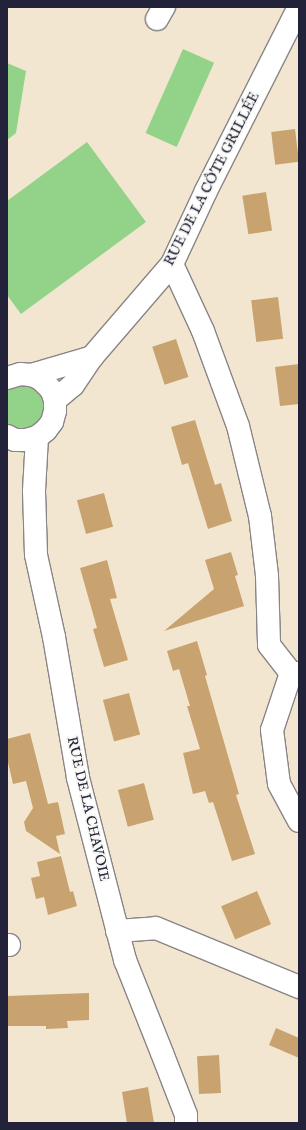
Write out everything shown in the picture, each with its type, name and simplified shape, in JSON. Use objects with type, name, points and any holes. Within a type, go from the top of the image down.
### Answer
[{"type":"street","name":"RUE DE LA CÔTE GRILLÉE","points":[[55,400],[73,385],[92,357],[172,264],[206,191],[299,7]]},
{"type":"street","points":[[172,264],[203,331],[238,426],[260,516],[267,576],[269,645],[295,673],[272,730],[279,784],[299,821]]},
{"type":"street","points":[[7,378],[20,374],[31,375],[92,357]]},
{"type":"street","points":[[7,436],[14,440],[26,440],[37,437],[46,430],[52,422],[56,411],[55,400],[46,384],[31,375]]},
{"type":"street","name":"RUE DE LA CHAVOIE","points":[[37,437],[34,491],[36,555],[54,637],[78,778],[125,960],[186,1116],[186,1123]]},
{"type":"street","points":[[117,931],[156,928],[299,987]]},
{"type":"green space","points":[[183,49],[214,63],[177,147],[146,133]]},
{"type":"green space","points":[[7,63],[26,71],[16,133],[7,140]]},
{"type":"green space","points":[[87,142],[146,222],[21,314],[7,295],[7,201]]},
{"type":"green space","points":[[7,367],[65,400],[66,416],[60,432],[48,445],[34,451],[24,453],[7,450]]},
{"type":"building","points":[[295,129],[299,162],[275,165],[271,132]]},
{"type":"building","points":[[266,192],[272,231],[248,234],[242,196]]},
{"type":"building","points":[[278,297],[283,339],[256,342],[251,300]]},
{"type":"building","points":[[176,339],[188,377],[165,385],[152,347]]},
{"type":"building","points":[[299,364],[299,404],[280,406],[275,367]]},
{"type":"building","points":[[195,420],[215,485],[221,483],[232,521],[208,529],[188,463],[182,465],[171,427]]},
{"type":"building","points":[[104,493],[113,527],[86,534],[77,500]]},
{"type":"building","points":[[231,552],[238,575],[235,576],[244,606],[164,631],[214,589],[205,560]]},
{"type":"building","points":[[107,560],[117,598],[110,599],[128,660],[104,667],[93,629],[97,628],[80,568]]},
{"type":"building","points":[[197,641],[207,675],[205,676],[239,794],[236,795],[255,854],[232,861],[213,802],[209,803],[205,791],[193,794],[183,753],[200,749],[187,706],[190,706],[179,669],[173,671],[167,651]]},
{"type":"building","points":[[129,693],[140,735],[114,742],[103,700]]},
{"type":"building","points":[[30,733],[48,804],[58,802],[65,834],[56,836],[60,854],[26,831],[24,822],[33,808],[26,781],[13,784],[7,758],[7,739]]},
{"type":"building","points":[[144,783],[154,820],[128,827],[118,790]]},
{"type":"building","points":[[61,856],[70,892],[73,891],[77,906],[48,915],[44,897],[36,899],[31,878],[40,876],[37,862]]},
{"type":"building","points":[[257,891],[271,924],[235,939],[221,906]]},
{"type":"building","points":[[89,993],[89,1020],[67,1021],[68,1028],[46,1029],[46,1026],[7,1026],[7,996]]},
{"type":"building","points":[[276,1028],[299,1038],[299,1058],[269,1045]]},
{"type":"building","points":[[219,1055],[221,1093],[199,1094],[197,1056]]},
{"type":"building","points":[[148,1087],[154,1123],[127,1123],[122,1092]]}]
